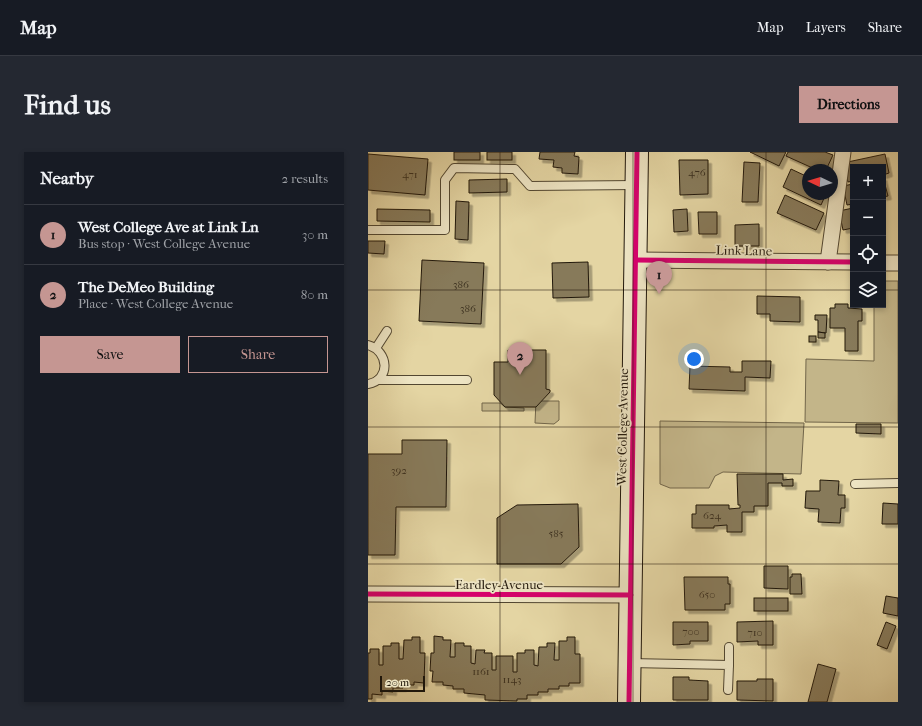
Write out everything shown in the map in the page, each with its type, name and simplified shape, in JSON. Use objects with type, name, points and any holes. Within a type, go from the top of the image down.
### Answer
[{"type":"main road","name":"West College Avenue","points":[[629,702],[637,152]]},
{"type":"street","points":[[828,262],[843,152]]},
{"type":"street","name":"Link Lane","points":[[636,260],[850,262]]},
{"type":"street","points":[[886,262],[898,263]]},
{"type":"street","name":"Eardley Avenue","points":[[368,594],[631,595]]},
{"type":"lane","points":[[368,230],[445,230],[446,180],[454,168],[515,169],[530,186],[636,185]]},
{"type":"lane","points":[[378,380],[385,368],[385,362],[383,355],[372,347],[387,331]]},
{"type":"lane","points":[[368,384],[378,380],[467,380]]},
{"type":"lane","points":[[855,484],[898,483]]},
{"type":"lane","points":[[728,690],[729,647]]},
{"type":"lane","points":[[630,663],[729,665]]},
{"type":"shaded area","points":[[886,281],[898,281],[898,423],[805,422],[806,359],[874,361],[874,308],[886,308]]},
{"type":"shaded area","points":[[536,401],[559,401],[559,420],[554,424],[535,423]]},
{"type":"shaded area","points":[[482,403],[500,403],[505,407],[524,408],[524,411],[482,411]]},
{"type":"shaded area","points":[[660,421],[804,423],[801,474],[723,472],[715,476],[709,488],[670,488],[660,484]]},
{"type":"building","points":[[454,152],[480,152],[480,160],[454,160]]},
{"type":"building","points":[[487,152],[512,152],[512,160],[487,160]]},
{"type":"building","points":[[540,152],[575,152],[574,156],[579,157],[578,174],[562,173],[562,168],[553,167],[554,160],[539,159]]},
{"type":"building","points":[[750,152],[786,152],[779,166]]},
{"type":"building","points":[[788,152],[825,152],[833,155],[829,164],[804,164],[786,156]]},
{"type":"building","points":[[368,154],[428,159],[425,195],[368,190]]},
{"type":"building","points":[[885,154],[889,173],[886,174],[886,164],[850,164],[850,182],[848,182],[843,163]]},
{"type":"building","points":[[679,160],[708,160],[708,194],[680,195]]},
{"type":"building","points":[[744,162],[760,163],[758,202],[742,202]]},
{"type":"building","points":[[791,169],[802,174],[802,196],[783,187]]},
{"type":"building","points":[[507,179],[507,192],[469,193],[469,180]]},
{"type":"building","points":[[850,185],[850,204],[847,205],[843,186]]},
{"type":"building","points":[[785,195],[824,213],[816,230],[777,213]]},
{"type":"building","points":[[810,200],[823,200],[821,205]]},
{"type":"building","points":[[456,201],[469,202],[468,240],[455,239]]},
{"type":"building","points":[[377,209],[430,210],[430,222],[377,221]]},
{"type":"building","points":[[687,209],[688,231],[674,232],[673,210]]},
{"type":"building","points":[[850,209],[850,229],[843,230],[839,211]]},
{"type":"building","points":[[698,212],[717,212],[717,234],[699,234]]},
{"type":"building","points":[[759,224],[759,246],[735,246],[735,225]]},
{"type":"building","points":[[368,241],[385,241],[384,254],[368,253]]},
{"type":"building","points":[[422,260],[484,263],[481,324],[419,321]]},
{"type":"building","points":[[588,262],[589,297],[553,298],[552,263]]},
{"type":"building","points":[[757,296],[800,297],[800,322],[770,321],[770,314],[757,314]]},
{"type":"building","points":[[835,304],[848,304],[848,308],[862,309],[862,321],[858,321],[858,351],[845,351],[845,328],[830,328],[830,308],[835,308]]},
{"type":"building","points":[[815,315],[827,315],[826,333],[818,332],[818,320],[815,320]]},
{"type":"building","points":[[818,332],[825,333],[825,338],[818,338]]},
{"type":"building","points":[[809,336],[816,336],[816,342],[809,342]]},
{"type":"building","points":[[508,350],[546,350],[546,389],[550,390],[550,392],[536,407],[505,407],[494,395],[494,362],[508,362]]},
{"type":"building","points":[[742,361],[771,361],[770,378],[745,377],[745,391],[689,389],[690,366],[730,367],[730,372],[742,372]]},
{"type":"building","points":[[856,424],[881,424],[881,434],[856,433]]},
{"type":"building","points":[[402,440],[447,440],[446,507],[396,507],[395,555],[368,555],[368,454],[402,454]]},
{"type":"building","points":[[737,474],[783,474],[783,480],[793,479],[793,486],[782,486],[782,483],[768,483],[768,506],[754,506],[754,512],[742,512],[742,532],[727,532],[727,525],[714,526],[714,528],[692,528],[692,514],[696,514],[696,505],[729,505],[729,509],[740,508],[740,505],[738,505]]},
{"type":"building","points":[[820,480],[839,481],[838,495],[845,495],[845,508],[841,508],[840,523],[818,522],[819,509],[805,508],[806,491],[820,491]]},
{"type":"building","points":[[883,503],[898,504],[898,524],[882,524]]},
{"type":"building","points":[[578,504],[579,547],[561,564],[497,564],[497,518],[517,505]]},
{"type":"building","points":[[764,566],[788,566],[788,589],[764,588]]},
{"type":"building","points":[[792,574],[801,574],[802,594],[790,594],[790,577],[792,577]]},
{"type":"building","points":[[684,577],[728,577],[728,584],[730,584],[730,604],[725,604],[725,610],[685,610]]},
{"type":"building","points":[[886,596],[898,598],[898,616],[883,613]]},
{"type":"building","points":[[754,598],[788,598],[788,611],[754,611]]},
{"type":"building","points":[[773,621],[773,645],[758,645],[758,641],[737,642],[737,622]]},
{"type":"building","points":[[673,622],[708,622],[708,641],[690,641],[690,644],[673,645]]},
{"type":"building","points":[[886,622],[896,626],[887,649],[877,645]]},
{"type":"building","points":[[434,636],[443,637],[443,640],[451,640],[450,657],[455,657],[455,643],[464,643],[464,646],[471,646],[471,663],[475,664],[476,650],[485,650],[484,653],[492,653],[492,670],[496,670],[496,656],[513,656],[513,672],[517,672],[517,653],[525,653],[525,650],[534,650],[534,665],[538,666],[539,647],[547,647],[547,643],[555,643],[554,660],[559,660],[559,641],[567,641],[567,637],[575,637],[575,654],[580,654],[580,683],[569,683],[569,686],[559,686],[559,689],[548,689],[548,692],[538,692],[538,695],[527,695],[527,699],[517,699],[517,701],[485,700],[485,695],[464,693],[464,689],[453,689],[453,686],[443,685],[443,682],[432,682],[433,671],[430,671],[431,653],[434,653]]},
{"type":"building","points":[[412,637],[420,637],[420,653],[425,653],[424,683],[414,682],[414,685],[403,685],[403,688],[393,688],[393,692],[382,691],[382,695],[372,694],[372,699],[368,699],[368,653],[370,653],[370,649],[379,649],[379,665],[383,665],[383,646],[391,646],[391,643],[399,643],[399,659],[403,659],[404,640],[412,640]]},
{"type":"building","points":[[818,664],[836,669],[827,702],[808,702]]},
{"type":"building","points":[[673,677],[689,677],[689,680],[708,681],[708,700],[673,700]]},
{"type":"building","points":[[757,679],[773,679],[773,701],[737,700],[737,681],[757,681]]},
{"type":"cycle path","points":[[629,702],[637,152]]},
{"type":"cycle path","points":[[636,260],[850,262]]},
{"type":"cycle path","points":[[368,594],[631,595]]},
{"type":"place","name":"West College Ave at Link Ln","points":[[659,294]]},
{"type":"place","name":"The DeMeo Building","points":[[520,375]]}]
